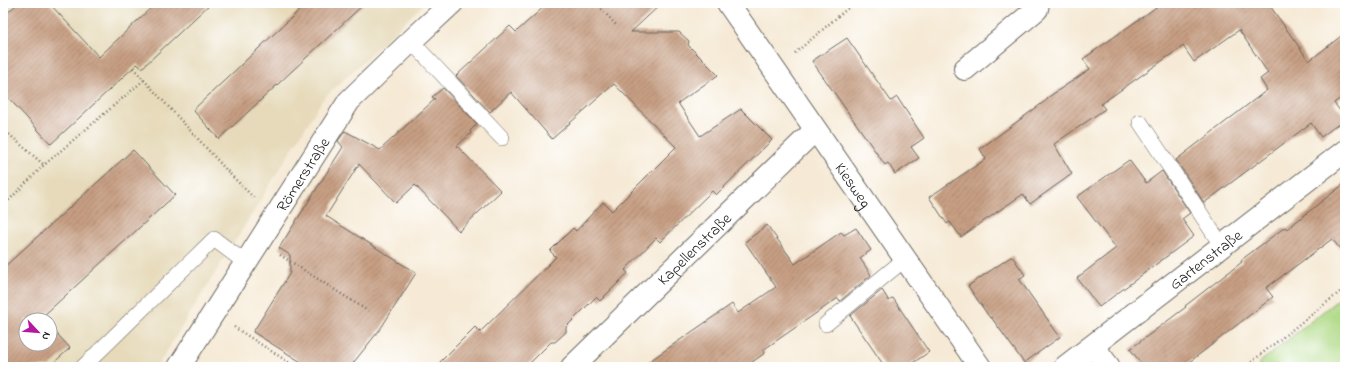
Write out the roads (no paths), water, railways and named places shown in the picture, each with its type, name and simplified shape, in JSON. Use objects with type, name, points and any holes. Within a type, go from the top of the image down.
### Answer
[{"type":"street","name":"Römerstraße","points":[[179,367],[349,100],[452,3]]},
{"type":"street","name":"Kiesweg","points":[[728,3],[980,367]]},
{"type":"street","points":[[965,69],[1037,9],[1038,3]]},
{"type":"street","name":"Kapellenstraße","points":[[572,367],[815,130]]},
{"type":"street","name":"Gartenstraße","points":[[1066,367],[1345,152]]},
{"type":"street","points":[[1093,346],[1109,367]]},
{"type":"lane","points":[[410,41],[502,138]]},
{"type":"lane","points":[[1140,122],[1222,246]]},
{"type":"lane","points":[[83,367],[214,239],[246,263]]},
{"type":"lane","points":[[826,324],[905,259]]}]
